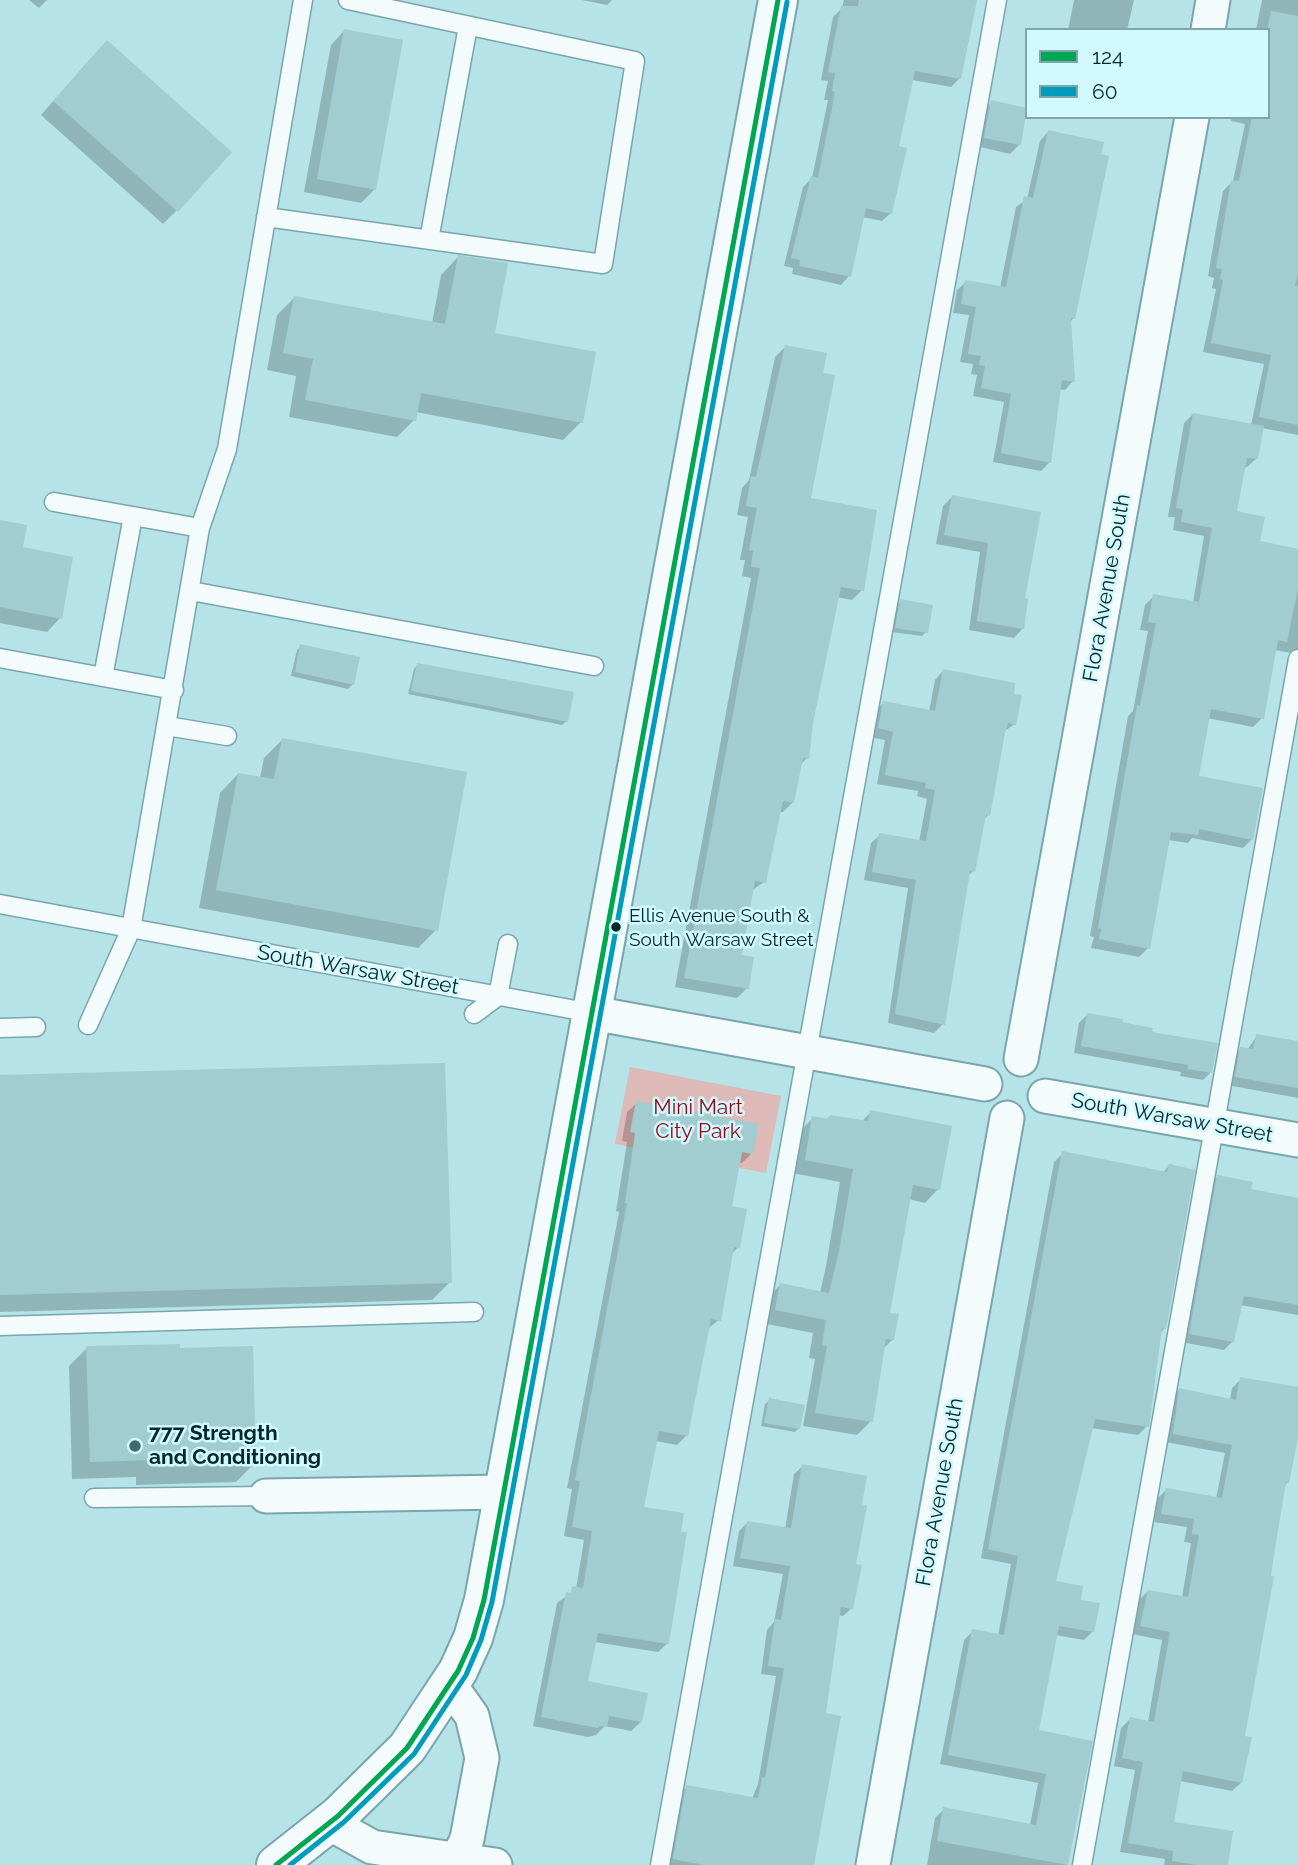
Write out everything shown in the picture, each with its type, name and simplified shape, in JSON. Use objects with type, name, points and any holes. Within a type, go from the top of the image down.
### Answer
[{"type":"street","points":[[276,1865],[329,1823],[378,1779],[407,1748],[450,1685],[472,1638],[484,1600],[778,0]]},
{"type":"street","points":[[1208,28],[1213,0]]},
{"type":"street","name":"Flora Avenue South","points":[[1021,1059],[1192,119]]},
{"type":"street","name":"South Warsaw Street","points":[[592,1013],[985,1084]]},
{"type":"street","points":[[1021,1059],[1035,1065],[1042,1073],[1046,1082],[1045,1096],[1038,1110],[1030,1116],[1007,1118],[992,1108],[987,1099],[985,1084],[991,1070],[999,1063],[1021,1059]]},
{"type":"street","name":"South Warsaw Street","points":[[1045,1096],[1298,1140]]},
{"type":"street","name":"Flora Avenue South","points":[[873,1865],[1007,1118]]},
{"type":"street","points":[[266,1496],[505,1492]]},
{"type":"street","points":[[450,1685],[472,1716],[482,1758],[467,1839],[456,1862]]},
{"type":"street","points":[[329,1823],[372,1847],[456,1862],[495,1865]]},
{"type":"lane","points":[[88,1025],[131,929],[200,528],[227,449],[303,0]]},
{"type":"lane","points":[[266,217],[603,264],[635,61],[348,0]]},
{"type":"lane","points":[[660,1865],[997,0]]},
{"type":"lane","points":[[429,240],[468,26]]},
{"type":"lane","points":[[54,502],[200,528]]},
{"type":"lane","points":[[103,677],[133,516]]},
{"type":"lane","points":[[191,591],[594,666]]},
{"type":"lane","points":[[0,658],[174,690]]},
{"type":"lane","points":[[1082,1865],[1298,659]]},
{"type":"lane","points":[[167,726],[227,736]]},
{"type":"lane","name":"South Warsaw Street","points":[[0,904],[46,904],[131,929],[592,1013]]},
{"type":"lane","points":[[474,1014],[498,996],[508,944]]},
{"type":"lane","points":[[0,1028],[36,1027]]},
{"type":"lane","points":[[0,1326],[474,1312]]},
{"type":"lane","points":[[94,1498],[266,1496]]},
{"type":"green space","name":"Mini Mart City Park","points":[[630,1067],[781,1096],[766,1173],[615,1144]]},
{"type":"building","points":[[859,0],[977,0],[961,79],[915,71],[899,146],[907,148],[892,214],[866,208],[851,277],[799,266],[800,260],[791,258],[811,176],[818,178],[835,92],[832,91],[835,73],[828,72],[841,6],[858,6]]},
{"type":"building","points":[[1271,11],[1298,16],[1298,273],[1295,286],[1298,286],[1298,425],[1259,417],[1271,355],[1211,343],[1223,280],[1220,279],[1222,269],[1216,268],[1231,180],[1239,181],[1252,119],[1270,119],[1268,26]]},
{"type":"building","points":[[344,29],[403,40],[376,190],[317,179]]},
{"type":"building","points":[[107,40],[232,152],[178,212],[53,101]]},
{"type":"building","points":[[991,100],[1025,108],[1021,145],[984,138]]},
{"type":"building","points":[[1048,130],[1104,142],[1101,154],[1109,156],[1075,319],[1071,318],[1075,382],[1062,380],[1051,463],[1001,453],[1011,394],[981,388],[985,366],[979,365],[981,356],[968,354],[976,307],[961,304],[965,280],[1006,287],[1024,196],[1033,198]]},
{"type":"building","points":[[458,255],[508,263],[495,333],[596,352],[583,423],[421,393],[416,421],[305,400],[313,359],[283,353],[294,296],[445,324]]},
{"type":"building","points":[[785,345],[827,353],[823,373],[835,375],[811,498],[877,510],[864,591],[841,587],[813,723],[809,759],[803,758],[794,803],[783,801],[766,883],[755,881],[742,955],[754,957],[749,989],[684,978],[760,568],[751,567],[753,551],[749,550],[757,508],[746,506],[751,476],[756,477]]},
{"type":"building","points":[[1193,413],[1264,426],[1258,459],[1247,458],[1237,511],[1265,517],[1260,541],[1298,549],[1298,588],[1287,642],[1278,640],[1264,719],[1211,709],[1199,776],[1263,788],[1253,840],[1199,829],[1198,835],[1171,832],[1150,949],[1099,939],[1101,929],[1098,928],[1137,705],[1140,706],[1156,623],[1148,622],[1153,594],[1199,602],[1212,528],[1181,522],[1183,509],[1176,508]]},
{"type":"building","points":[[952,495],[1041,512],[1025,598],[1028,599],[1024,629],[977,621],[988,543],[944,535]]},
{"type":"building","points":[[0,520],[27,525],[23,547],[73,557],[62,619],[0,607]]},
{"type":"building","points":[[900,599],[933,605],[928,633],[895,628]]},
{"type":"building","points":[[300,644],[360,657],[354,685],[295,672]]},
{"type":"building","points":[[417,663],[574,692],[568,722],[411,691]]},
{"type":"building","points":[[943,669],[1015,683],[1014,694],[1022,695],[1016,725],[1008,723],[1005,733],[990,816],[986,815],[975,872],[970,871],[945,1025],[895,1014],[916,880],[872,872],[879,833],[926,841],[935,790],[925,788],[926,783],[885,775],[893,732],[878,728],[883,701],[935,711]]},
{"type":"building","points":[[282,738],[467,772],[438,931],[216,890],[238,773],[274,779]]},
{"type":"building","points":[[1087,1013],[1123,1019],[1122,1022],[1153,1028],[1152,1031],[1157,1033],[1218,1043],[1212,1073],[1187,1069],[1188,1065],[1081,1046]]},
{"type":"building","points":[[1256,1034],[1298,1041],[1298,1088],[1235,1077],[1240,1047],[1253,1049]]},
{"type":"building","points":[[445,1063],[452,1283],[0,1295],[0,1075]]},
{"type":"building","points":[[636,1101],[759,1124],[753,1154],[742,1152],[732,1206],[747,1209],[740,1248],[734,1247],[721,1321],[711,1319],[688,1436],[659,1431],[644,1507],[684,1513],[681,1532],[687,1532],[669,1644],[598,1633],[588,1681],[648,1693],[642,1722],[609,1716],[607,1727],[598,1728],[541,1717],[566,1592],[571,1593],[572,1586],[583,1588],[592,1531],[572,1527],[580,1481],[575,1480],[627,1203],[635,1133],[630,1132]]},
{"type":"building","points":[[870,1110],[952,1126],[940,1190],[913,1185],[890,1313],[899,1314],[894,1340],[886,1339],[873,1422],[815,1413],[827,1346],[822,1345],[826,1320],[775,1310],[780,1283],[829,1293],[839,1251],[853,1169],[805,1160],[812,1116],[829,1119],[830,1115],[868,1121]]},
{"type":"building","points":[[1062,1151],[1167,1172],[1169,1164],[1195,1170],[1166,1329],[1162,1328],[1149,1427],[1095,1419],[1056,1581],[1083,1586],[1081,1600],[1100,1603],[1094,1632],[1059,1626],[1039,1730],[1093,1741],[1068,1865],[937,1841],[943,1807],[1036,1825],[1046,1774],[948,1755],[972,1629],[1004,1635],[1018,1556],[988,1549]]},
{"type":"building","points":[[1217,1175],[1253,1182],[1251,1189],[1298,1198],[1298,1305],[1244,1296],[1234,1342],[1189,1334]]},
{"type":"building","points":[[180,1344],[180,1348],[253,1346],[256,1465],[154,1467],[154,1460],[90,1462],[86,1346]]},
{"type":"building","points":[[1240,1377],[1298,1387],[1298,1438],[1289,1483],[1286,1482],[1273,1561],[1271,1576],[1274,1576],[1245,1736],[1252,1737],[1242,1783],[1183,1771],[1174,1822],[1233,1831],[1228,1865],[1197,1865],[1172,1861],[1173,1851],[1128,1843],[1143,1762],[1122,1758],[1130,1717],[1154,1722],[1170,1632],[1140,1626],[1148,1590],[1188,1597],[1199,1535],[1192,1534],[1194,1519],[1161,1514],[1166,1488],[1222,1498],[1232,1445],[1173,1434],[1179,1388],[1236,1400]]},
{"type":"building","points":[[769,1398],[805,1405],[800,1429],[764,1423]]},
{"type":"building","points":[[802,1464],[867,1476],[862,1504],[867,1506],[856,1564],[862,1565],[853,1609],[841,1607],[826,1713],[841,1716],[814,1865],[704,1865],[673,1859],[686,1785],[758,1798],[762,1777],[765,1778],[784,1668],[768,1666],[775,1619],[781,1620],[790,1566],[740,1558],[747,1521],[791,1528]]},
{"type":"transit line","name":"124","points":[[276,1865],[338,1816],[407,1748],[458,1671],[473,1638],[484,1600],[778,0]]},
{"type":"transit line","name":"60","points":[[290,1865],[344,1822],[414,1754],[466,1675],[481,1640],[492,1602],[787,2]]},
{"type":"place","name":"Ellis Avenue South & South Warsaw Street","points":[[616,927]]},
{"type":"place","name":"777 Strength and Conditioning","points":[[135,1446]]}]
